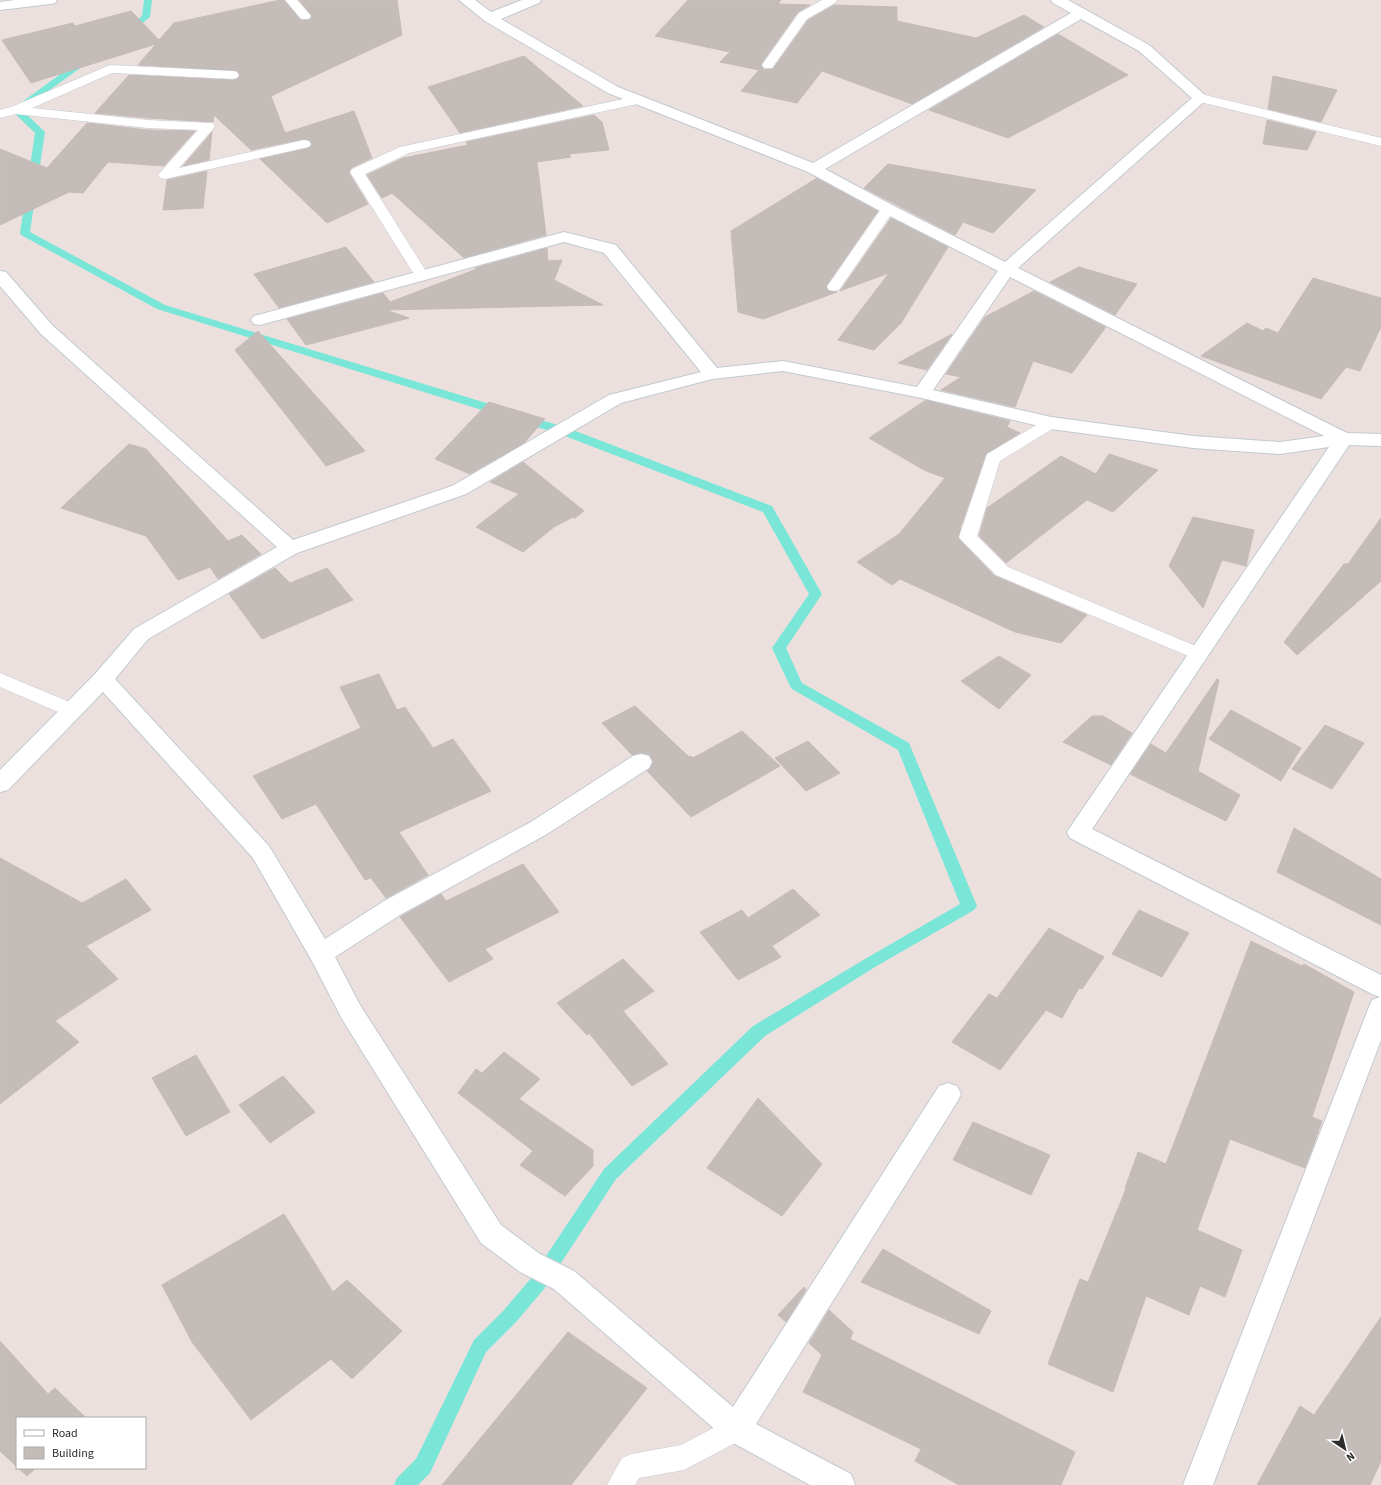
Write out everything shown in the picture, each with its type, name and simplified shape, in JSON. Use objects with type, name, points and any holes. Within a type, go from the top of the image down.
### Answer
[{"type":"street","points":[[0,6],[50,0]]},
{"type":"street","points":[[466,0],[490,18],[613,90],[814,169],[888,209],[1008,268],[1344,439]]},
{"type":"street","points":[[490,18],[534,0]]},
{"type":"street","points":[[922,394],[1008,268],[1201,98],[1144,48],[1058,0]]},
{"type":"street","points":[[814,169],[1080,13]]},
{"type":"street","points":[[260,320],[564,237],[610,248],[712,374]]},
{"type":"street","points":[[0,276],[47,330],[290,548]]},
{"type":"street","points":[[0,784],[103,679],[141,634],[290,548],[459,490],[615,399],[712,374],[783,366],[922,394],[1051,423],[1193,442],[1280,448],[1344,439],[1381,440]]},
{"type":"street","points":[[1344,439],[1078,832],[1381,987]]},
{"type":"street","points":[[103,679],[261,852],[321,954],[351,1012],[491,1234],[530,1263],[564,1280],[736,1429],[840,1485]]},
{"type":"street","points":[[321,954],[392,908],[538,828],[642,762]]},
{"type":"street","points":[[1198,1485],[1381,1007]]},
{"type":"street","points":[[736,1429],[948,1094]]},
{"type":"lane","points":[[291,0],[305,16]]},
{"type":"lane","points":[[768,65],[803,16],[831,0]]},
{"type":"lane","points":[[0,114],[16,110],[110,69],[233,75]]},
{"type":"lane","points":[[1201,98],[1381,142]]},
{"type":"lane","points":[[422,276],[357,172],[405,150],[637,100]]},
{"type":"lane","points":[[16,110],[148,124],[208,126],[165,175],[304,144]]},
{"type":"lane","points":[[834,287],[888,209]]},
{"type":"lane","points":[[1051,423],[993,458],[968,537],[1002,571],[1199,654]]},
{"type":"lane","points":[[0,680],[72,711]]},
{"type":"lane","points":[[620,1485],[631,1467],[684,1457],[736,1429]]},
{"type":"building","points":[[284,0],[301,20],[309,20],[312,16],[299,0],[397,0],[402,35],[271,96],[285,133],[354,111],[372,158],[351,168],[349,173],[368,204],[327,223],[260,159],[309,148],[312,145],[309,140],[304,139],[251,150],[214,115],[213,122],[95,113],[129,75],[233,80],[240,76],[237,71],[138,65],[156,44],[31,83],[2,40],[73,23],[75,26],[131,11],[159,40],[174,23]]},
{"type":"building","points":[[688,0],[781,0],[778,4],[810,5],[798,12],[761,64],[764,70],[773,69],[808,20],[834,5],[897,7],[897,21],[976,38],[1024,15],[1044,27],[912,104],[822,71],[797,103],[741,91],[759,70],[720,62],[730,52],[655,36]]},
{"type":"building","points":[[1058,34],[1128,75],[1008,138],[929,110]]},
{"type":"building","points":[[524,56],[583,106],[460,133],[428,87]]},
{"type":"building","points":[[1273,76],[1337,90],[1321,122],[1268,109]]},
{"type":"building","points":[[594,115],[602,122],[609,150],[569,154],[571,157],[537,162],[546,235],[464,258],[392,193],[382,198],[367,175],[403,158],[468,145],[466,142]]},
{"type":"building","points":[[1267,120],[1316,132],[1307,150],[1263,144]]},
{"type":"building","points":[[87,123],[148,130],[195,131],[164,166],[108,162],[83,193],[69,192],[0,225],[0,149],[47,168]]},
{"type":"building","points":[[212,132],[209,160],[183,166]]},
{"type":"building","points":[[888,164],[1036,190],[993,233],[963,222],[955,235],[864,188]]},
{"type":"building","points":[[207,171],[203,208],[163,210],[167,180]]},
{"type":"building","points":[[817,178],[878,211],[826,286],[829,291],[837,292],[763,319],[738,312],[731,231]]},
{"type":"building","points":[[891,218],[948,247],[901,323],[874,350],[838,340],[889,273],[840,291]]},
{"type":"building","points":[[346,247],[374,282],[279,308],[254,274]]},
{"type":"building","points":[[547,248],[548,261],[562,260],[554,280],[603,305],[386,310],[409,318],[306,345],[287,319],[383,293],[390,302],[477,269],[475,268]]},
{"type":"building","points":[[1079,267],[1137,284],[1115,315],[1050,282]]},
{"type":"building","points":[[1313,278],[1381,298],[1381,327],[1360,371],[1346,367],[1321,399],[1201,356],[1247,323],[1263,331],[1266,328],[1278,333]]},
{"type":"building","points":[[1034,291],[1106,327],[1072,373],[1033,361],[1015,407],[941,390],[961,377],[946,374],[985,317]]},
{"type":"building","points":[[258,331],[365,451],[326,466],[235,350]]},
{"type":"building","points":[[952,334],[927,370],[898,363]]},
{"type":"building","points":[[926,400],[1010,421],[1007,427],[1020,433],[986,454],[962,524],[959,528],[961,527],[958,538],[995,576],[1087,615],[1061,643],[1015,632],[900,579],[892,585],[857,562],[899,534],[945,478],[924,470],[869,438]]},
{"type":"building","points":[[489,402],[545,419],[524,443],[470,474],[435,459]]},
{"type":"building","points":[[129,444],[146,449],[228,541],[242,535],[261,554],[218,579],[210,567],[178,580],[146,536],[61,508]]},
{"type":"building","points":[[1109,454],[1158,470],[1113,512],[1087,500],[1006,563],[979,536],[987,508],[1061,456],[1096,474]]},
{"type":"building","points":[[523,462],[584,511],[575,518],[573,517],[554,527],[523,552],[476,527],[519,494],[490,482]]},
{"type":"building","points":[[1193,517],[1254,530],[1246,566],[1222,560],[1203,608],[1169,566]]},
{"type":"building","points":[[1381,518],[1381,581],[1297,655],[1284,642],[1344,564],[1348,564]]},
{"type":"building","points":[[275,568],[290,583],[327,568],[353,600],[262,639],[229,594]]},
{"type":"building","points":[[999,656],[1031,675],[999,709],[961,681]]},
{"type":"building","points":[[379,674],[397,710],[405,707],[433,748],[453,739],[491,791],[399,832],[428,875],[386,898],[371,878],[365,880],[316,804],[282,819],[253,776],[361,728],[340,687]]},
{"type":"building","points":[[1217,679],[1219,680],[1198,771],[1240,795],[1226,821],[1130,774],[1151,744],[1166,753]]},
{"type":"building","points":[[635,706],[689,757],[691,756],[693,758],[742,731],[780,766],[691,817],[647,771],[653,763],[650,755],[641,753],[632,755],[602,723]]},
{"type":"building","points":[[1231,710],[1301,748],[1281,781],[1209,739]]},
{"type":"building","points":[[1092,716],[1103,716],[1132,733],[1111,765],[1063,742]]},
{"type":"building","points":[[1325,725],[1364,743],[1332,789],[1292,769]]},
{"type":"building","points":[[808,741],[840,773],[806,791],[775,758]]},
{"type":"building","points":[[1294,828],[1381,879],[1381,925],[1277,872]]},
{"type":"building","points":[[0,858],[82,903],[126,879],[151,910],[86,946],[118,979],[55,1021],[79,1042],[0,1104]]},
{"type":"building","points":[[523,864],[559,912],[485,949],[493,959],[449,982],[400,917],[441,894],[446,901]]},
{"type":"building","points":[[793,889],[820,915],[772,946],[781,957],[738,980],[700,932],[742,910],[748,918]]},
{"type":"building","points":[[1139,910],[1189,933],[1162,977],[1112,954]]},
{"type":"building","points":[[1049,928],[1104,957],[1082,989],[1079,988],[1062,1018],[1046,1010],[1000,1070],[952,1042],[989,994],[997,998]]},
{"type":"building","points":[[1251,941],[1302,966],[1304,964],[1354,992],[1312,1117],[1322,1121],[1305,1168],[1230,1139],[1197,1230],[1242,1250],[1225,1297],[1200,1286],[1189,1315],[1146,1296],[1113,1392],[1048,1364],[1080,1279],[1088,1282],[1126,1189],[1125,1188],[1138,1152],[1166,1164]]},
{"type":"building","points":[[623,959],[654,991],[623,1011],[668,1064],[632,1086],[589,1033],[587,1035],[557,1003]]},
{"type":"building","points":[[504,1052],[540,1079],[519,1099],[593,1150],[593,1166],[565,1196],[520,1165],[533,1151],[458,1093],[476,1069],[482,1073]]},
{"type":"building","points":[[196,1055],[230,1112],[186,1136],[152,1078]]},
{"type":"building","points":[[283,1076],[315,1112],[270,1143],[239,1105]]},
{"type":"building","points":[[758,1098],[822,1164],[782,1216],[707,1168]]},
{"type":"building","points":[[973,1122],[1050,1155],[1031,1195],[953,1160]]},
{"type":"building","points":[[284,1214],[333,1292],[347,1280],[402,1331],[352,1379],[331,1359],[251,1420],[192,1342],[162,1285]]},
{"type":"building","points":[[883,1249],[991,1311],[979,1334],[861,1282]]},
{"type":"building","points":[[804,1287],[806,1290],[786,1322],[778,1315]]},
{"type":"building","points":[[829,1310],[853,1332],[850,1339],[1075,1452],[1061,1485],[959,1485],[915,1461],[921,1449],[803,1392],[822,1355],[809,1343]]},
{"type":"building","points":[[1381,1317],[1381,1461],[1370,1485],[1257,1485],[1300,1406],[1314,1415]]},
{"type":"building","points":[[568,1332],[647,1388],[571,1485],[442,1485]]},
{"type":"building","points":[[0,1341],[48,1394],[55,1388],[85,1417],[16,1417],[16,1466],[0,1451]]},
{"type":"building","points":[[19,1469],[35,1469],[27,1476]]},
{"type":"waterway","points":[[126,32],[146,17],[148,0]]},
{"type":"waterway","points":[[87,59],[16,110],[40,132],[25,233],[161,307],[502,412]]},
{"type":"waterway","points":[[404,1485],[423,1466],[480,1346],[510,1316],[538,1283],[610,1174],[759,1031],[870,963],[969,906],[904,747],[797,686],[779,648],[816,594],[768,509],[561,430],[523,419]]}]
